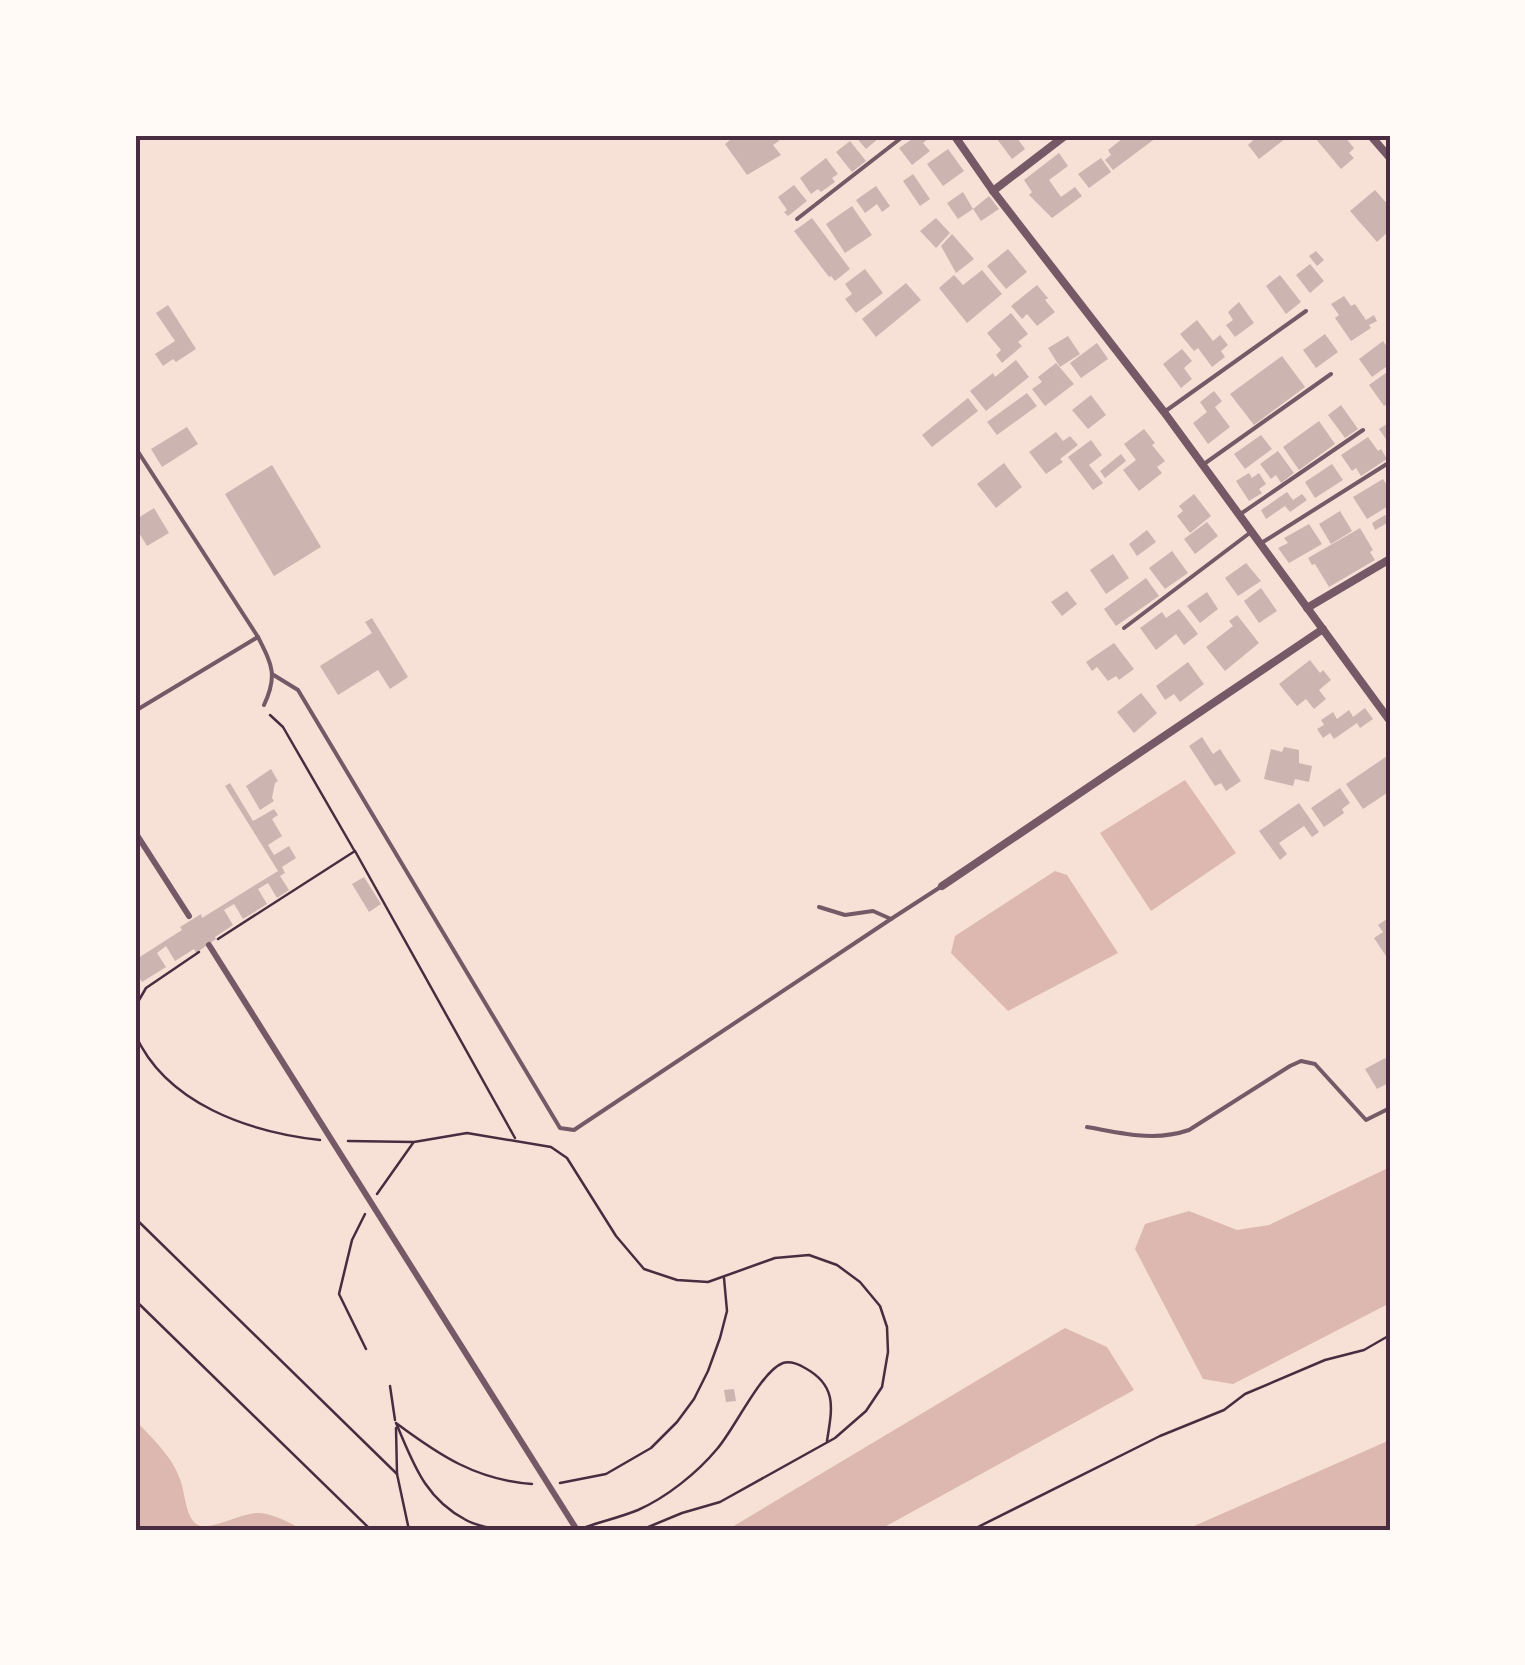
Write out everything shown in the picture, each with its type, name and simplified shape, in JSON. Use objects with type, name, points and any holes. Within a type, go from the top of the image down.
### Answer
[{"type":"street","points":[[954,135],[1164,412],[1390,722]]},
{"type":"street","points":[[993,190],[1066,135]]},
{"type":"street","points":[[1370,135],[1390,158]]},
{"type":"street","points":[[1307,608],[1390,560]]},
{"type":"street","points":[[942,886],[1323,629]]},
{"type":"street","points":[[135,832],[188,916]]},
{"type":"street","points":[[209,945],[577,1530]]},
{"type":"lane","points":[[797,219],[905,135]]},
{"type":"lane","points":[[1164,412],[1306,312]]},
{"type":"lane","points":[[1202,465],[1330,374]]},
{"type":"lane","points":[[1239,515],[1364,430]]},
{"type":"lane","points":[[135,446],[258,636],[272,664],[274,684],[264,705]]},
{"type":"lane","points":[[1260,544],[1390,462]]},
{"type":"lane","points":[[1124,628],[1251,532]]},
{"type":"lane","points":[[135,710],[258,636]]},
{"type":"lane","points":[[272,674],[298,690],[560,1128],[574,1130],[942,886]]},
{"type":"lane","points":[[819,908],[845,915],[873,911],[891,919]]},
{"type":"lane","points":[[1087,1127],[1149,1138],[1174,1135],[1189,1130],[1301,1061],[1314,1064],[1366,1120],[1390,1108]]},
{"type":"path","points":[[270,716],[283,726],[516,1140]]},
{"type":"path","points":[[135,1007],[146,988],[355,851]]},
{"type":"path","points":[[135,1034],[143,1052],[168,1080],[214,1112],[294,1137],[414,1142],[467,1133],[551,1147],[567,1158],[616,1236],[644,1269],[677,1280],[708,1282],[776,1258],[809,1255],[837,1265],[860,1282],[880,1306],[887,1327],[888,1352],[882,1387],[866,1411],[827,1443],[720,1502],[640,1530]]},
{"type":"path","points":[[366,1349],[339,1294],[352,1240],[371,1202],[414,1142]]},
{"type":"path","points":[[135,1218],[397,1474]]},
{"type":"path","points":[[396,1422],[434,1451],[476,1473],[549,1485],[606,1474],[651,1448],[694,1398],[708,1371],[727,1311],[724,1276]]},
{"type":"path","points":[[135,1300],[371,1530]]},
{"type":"path","points":[[972,1530],[1160,1436],[1224,1410],[1245,1394],[1324,1360],[1364,1350],[1390,1335]]},
{"type":"path","points":[[577,1530],[638,1509],[685,1479],[716,1450],[770,1372],[782,1364],[795,1363],[809,1370],[822,1380],[830,1394],[827,1443]]},
{"type":"path","points":[[390,1386],[396,1422],[397,1474],[410,1530]]},
{"type":"path","points":[[396,1422],[422,1482],[436,1498],[466,1520],[497,1530]]},
{"type":"shaded area","points":[[1185,780],[1236,853],[1151,911],[1100,833]]},
{"type":"shaded area","points":[[1055,871],[1067,875],[1118,953],[1008,1011],[951,953],[955,936]]},
{"type":"shaded area","points":[[1390,1167],[1390,1303],[1233,1384],[1203,1379],[1135,1249],[1145,1224],[1189,1211],[1237,1230],[1269,1225]]},
{"type":"shaded area","points":[[1065,1328],[1107,1347],[1134,1390],[879,1530],[727,1530]]},
{"type":"shaded area","points":[[135,1420],[173,1465],[188,1512],[198,1525],[211,1526],[259,1513],[303,1530],[135,1530]]},
{"type":"shaded area","points":[[1390,1440],[1390,1530],[1185,1530]]},
{"type":"building","points":[[736,135],[775,135],[779,141],[773,145],[781,155],[747,175],[725,144]]},
{"type":"building","points":[[854,135],[877,135],[879,138],[866,149]]},
{"type":"building","points":[[918,135],[933,135],[923,143],[930,151],[912,165],[899,148]]},
{"type":"building","points":[[994,135],[1015,135],[1025,149],[1012,159]]},
{"type":"building","points":[[1127,135],[1160,135],[1113,170],[1105,160],[1111,155],[1108,150]]},
{"type":"building","points":[[1259,135],[1290,135],[1259,159],[1248,145]]},
{"type":"building","points":[[1343,135],[1354,148],[1349,153],[1354,158],[1341,169],[1315,138]]},
{"type":"building","points":[[850,141],[866,161],[852,172],[836,152]]},
{"type":"building","points":[[948,149],[964,171],[943,186],[927,164]]},
{"type":"building","points":[[1059,153],[1068,166],[1049,180],[1061,197],[1075,187],[1082,196],[1052,218],[1029,195],[1032,192],[1024,180]]},
{"type":"building","points":[[826,158],[838,174],[832,178],[835,182],[811,194],[800,178]]},
{"type":"building","points":[[1101,158],[1111,172],[1089,188],[1078,174]]},
{"type":"building","points":[[913,174],[930,199],[920,206],[903,181]]},
{"type":"building","points":[[794,185],[807,201],[788,216],[778,197]]},
{"type":"building","points":[[876,186],[890,206],[882,212],[877,204],[865,213],[856,200]]},
{"type":"building","points":[[1375,190],[1390,207],[1390,230],[1377,242],[1350,211]]},
{"type":"building","points":[[963,192],[973,209],[958,219],[947,203]]},
{"type":"building","points":[[989,196],[999,209],[981,221],[973,209]]},
{"type":"building","points":[[852,206],[872,235],[845,253],[826,224]]},
{"type":"building","points":[[812,218],[850,269],[835,281],[794,231]]},
{"type":"building","points":[[936,218],[950,233],[936,248],[920,231]]},
{"type":"building","points":[[952,234],[974,259],[956,273],[941,246]]},
{"type":"building","points":[[1008,249],[1027,272],[1006,289],[987,266]]},
{"type":"building","points":[[1316,251],[1324,260],[1317,266],[1309,256]]},
{"type":"building","points":[[1310,264],[1324,281],[1310,293],[1296,275]]},
{"type":"building","points":[[865,269],[883,293],[856,313],[845,299],[852,294],[845,284]]},
{"type":"building","points":[[982,270],[1002,294],[967,323],[939,288],[954,275],[963,285]]},
{"type":"building","points":[[1280,275],[1301,302],[1286,314],[1266,286]]},
{"type":"building","points":[[906,283],[921,300],[876,337],[862,319]]},
{"type":"building","points":[[1037,285],[1055,312],[1037,326],[1027,314],[1022,319],[1011,306]]},
{"type":"building","points":[[1344,296],[1366,320],[1374,315],[1377,321],[1351,341],[1335,318],[1339,315],[1331,304]]},
{"type":"building","points":[[1239,302],[1254,323],[1235,337],[1226,325],[1233,320],[1228,312]]},
{"type":"building","points":[[168,305],[196,349],[163,366],[155,354],[175,341],[156,313]]},
{"type":"building","points":[[1011,313],[1028,334],[1018,342],[1022,346],[1002,363],[996,355],[1001,350],[987,333]]},
{"type":"building","points":[[1197,320],[1213,341],[1220,335],[1228,345],[1221,351],[1225,357],[1212,367],[1198,348],[1194,351],[1180,334]]},
{"type":"building","points":[[1325,334],[1338,352],[1316,368],[1303,350]]},
{"type":"building","points":[[1068,336],[1080,354],[1060,367],[1048,348]]},
{"type":"building","points":[[1383,341],[1390,351],[1390,364],[1372,377],[1359,359]]},
{"type":"building","points":[[1097,343],[1108,359],[1081,378],[1070,363]]},
{"type":"building","points":[[1182,349],[1192,361],[1184,368],[1192,379],[1181,388],[1163,364]]},
{"type":"building","points":[[1282,356],[1305,387],[1254,425],[1230,394]]},
{"type":"building","points":[[1016,360],[1029,377],[986,411],[970,391]]},
{"type":"building","points":[[1056,363],[1074,384],[1045,406],[1032,389],[1042,382],[1038,377]]},
{"type":"building","points":[[1390,370],[1390,402],[1384,406],[1369,385]]},
{"type":"building","points":[[1214,391],[1222,401],[1215,407],[1230,427],[1208,444],[1193,423],[1207,412],[1200,402]]},
{"type":"building","points":[[1027,393],[1037,406],[997,435],[987,422]]},
{"type":"building","points":[[1091,395],[1106,415],[1088,429],[1072,410]]},
{"type":"building","points":[[968,398],[978,411],[932,447],[922,435]]},
{"type":"building","points":[[1341,405],[1358,429],[1345,438],[1328,415]]},
{"type":"building","points":[[1319,421],[1335,444],[1299,470],[1283,447]]},
{"type":"building","points":[[1390,422],[1390,445],[1379,429]]},
{"type":"building","points":[[187,427],[198,444],[162,467],[151,449]]},
{"type":"building","points":[[1144,429],[1165,461],[1157,467],[1162,473],[1139,491],[1123,470],[1136,460],[1124,444]]},
{"type":"building","points":[[1056,432],[1063,441],[1070,436],[1078,445],[1046,474],[1029,452]]},
{"type":"building","points":[[1261,435],[1272,449],[1245,469],[1234,454]]},
{"type":"building","points":[[1368,437],[1387,459],[1361,476],[1356,468],[1352,471],[1341,455]]},
{"type":"building","points":[[1091,440],[1102,455],[1089,465],[1103,483],[1093,490],[1068,457]]},
{"type":"building","points":[[1278,451],[1294,473],[1281,483],[1276,475],[1271,479],[1260,464]]},
{"type":"building","points":[[1121,454],[1126,461],[1105,478],[1100,471]]},
{"type":"building","points":[[1004,463],[1022,487],[996,508],[977,484]]},
{"type":"building","points":[[1332,464],[1343,480],[1315,498],[1305,482]]},
{"type":"building","points":[[272,465],[321,547],[274,576],[225,494]]},
{"type":"building","points":[[1249,473],[1252,478],[1259,473],[1266,484],[1259,489],[1262,493],[1249,501],[1236,481]]},
{"type":"building","points":[[1383,479],[1390,490],[1390,505],[1367,519],[1353,497]]},
{"type":"building","points":[[1287,492],[1293,500],[1302,494],[1307,500],[1290,512],[1285,506],[1266,519],[1261,510]]},
{"type":"building","points":[[1194,494],[1211,516],[1190,533],[1177,516],[1183,511],[1179,506]]},
{"type":"building","points":[[154,508],[169,533],[147,546],[135,520]]},
{"type":"building","points":[[1340,511],[1352,531],[1331,544],[1319,524]]},
{"type":"building","points":[[1385,515],[1389,522],[1375,530],[1372,523]]},
{"type":"building","points":[[1207,522],[1218,536],[1195,554],[1184,539]]},
{"type":"building","points":[[1309,524],[1322,544],[1289,563],[1278,548],[1288,543],[1284,538]]},
{"type":"building","points":[[1360,528],[1375,560],[1329,587],[1308,558]]},
{"type":"building","points":[[1147,530],[1156,542],[1137,556],[1129,544]]},
{"type":"building","points":[[1172,551],[1188,573],[1165,589],[1149,568]]},
{"type":"building","points":[[1113,554],[1129,578],[1106,594],[1090,570]]},
{"type":"building","points":[[1246,563],[1261,581],[1238,596],[1225,578]]},
{"type":"building","points":[[1146,578],[1159,596],[1116,626],[1104,609]]},
{"type":"building","points":[[1261,588],[1277,611],[1259,623],[1244,601]]},
{"type":"building","points":[[1067,591],[1077,604],[1062,616],[1051,602]]},
{"type":"building","points":[[1207,592],[1218,609],[1200,623],[1187,606]]},
{"type":"building","points":[[1179,609],[1198,634],[1184,645],[1176,634],[1156,650],[1140,628],[1162,612],[1166,618]]},
{"type":"building","points":[[1237,615],[1259,643],[1225,671],[1206,647],[1233,626],[1229,621]]},
{"type":"building","points":[[372,618],[408,677],[390,689],[378,670],[338,695],[320,666],[372,633],[365,622]]},
{"type":"building","points":[[1114,643],[1134,669],[1119,680],[1116,676],[1108,681],[1097,667],[1092,671],[1086,662]]},
{"type":"building","points":[[1310,660],[1331,680],[1319,690],[1326,699],[1314,709],[1306,699],[1297,706],[1279,684]]},
{"type":"building","points":[[1188,662],[1204,684],[1180,702],[1174,694],[1165,700],[1156,686]]},
{"type":"building","points":[[1141,693],[1157,713],[1134,733],[1117,712]]},
{"type":"building","points":[[1365,708],[1373,719],[1360,728],[1357,723],[1334,739],[1330,733],[1323,738],[1317,729],[1324,725],[1321,720],[1333,712],[1337,719],[1349,710],[1353,717]]},
{"type":"building","points":[[1202,737],[1213,754],[1220,749],[1241,781],[1226,791],[1221,783],[1215,786],[1189,746]]},
{"type":"building","points":[[1284,747],[1299,750],[1299,763],[1312,766],[1309,782],[1295,779],[1293,786],[1264,779],[1271,749],[1282,752]]},
{"type":"building","points":[[1390,754],[1390,791],[1363,809],[1346,784]]},
{"type":"building","points":[[271,769],[278,781],[274,801],[260,810],[246,786]]},
{"type":"building","points":[[230,783],[253,821],[274,809],[278,815],[272,819],[282,836],[268,845],[274,855],[289,846],[296,858],[282,867],[285,873],[280,876],[289,890],[277,898],[268,883],[258,889],[267,904],[243,919],[234,904],[224,910],[233,925],[196,953],[194,949],[175,961],[166,946],[157,953],[166,967],[142,982],[135,971],[135,960],[182,930],[180,927],[201,914],[202,918],[278,871],[225,786]]},
{"type":"building","points":[[1340,788],[1350,803],[1342,809],[1344,813],[1324,827],[1311,808]]},
{"type":"building","points":[[1299,803],[1319,832],[1312,837],[1304,826],[1279,843],[1287,854],[1280,860],[1259,831]]},
{"type":"building","points":[[364,877],[381,904],[369,912],[352,884]]},
{"type":"building","points":[[1390,917],[1390,962],[1374,938],[1383,932],[1378,925]]},
{"type":"building","points":[[1385,1058],[1390,1065],[1390,1082],[1377,1089],[1365,1069]]},
{"type":"building","points":[[734,1389],[736,1401],[726,1402],[724,1390]]}]
